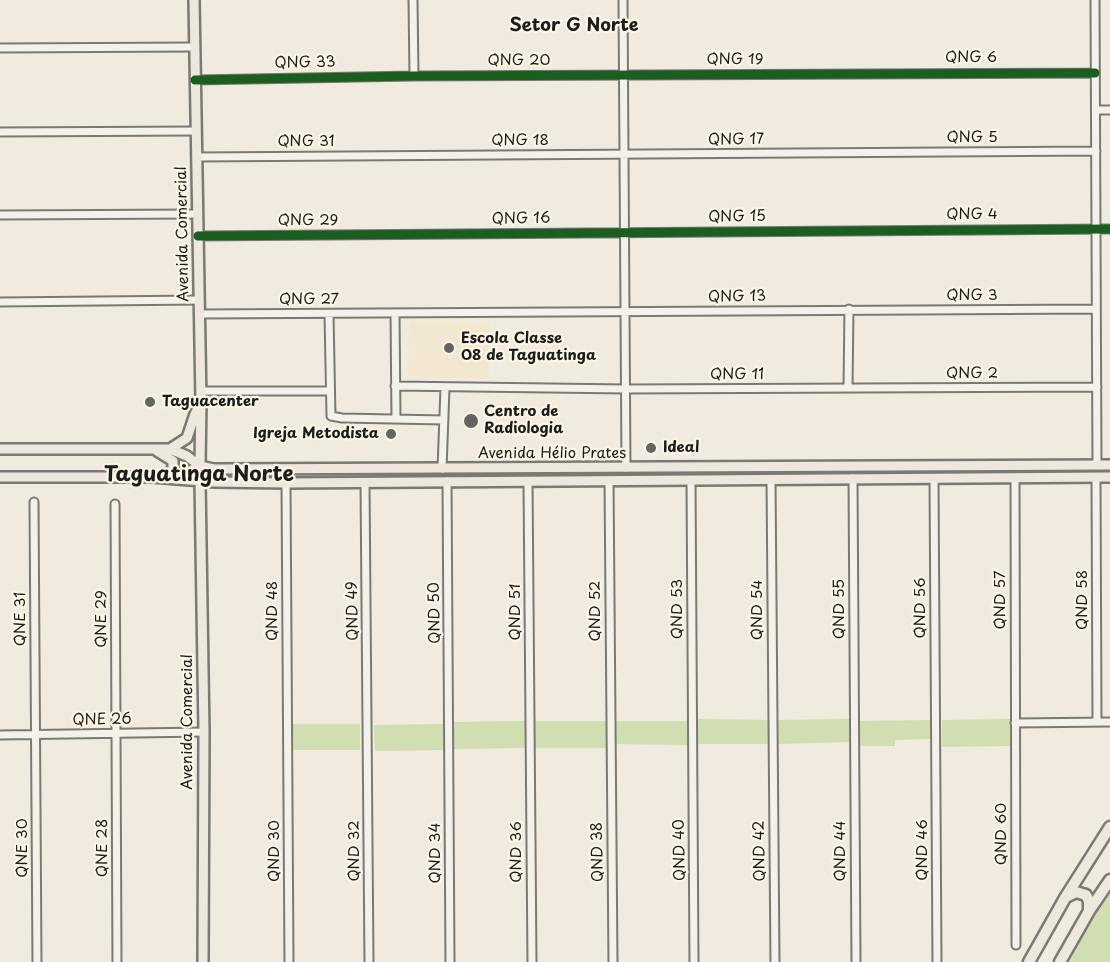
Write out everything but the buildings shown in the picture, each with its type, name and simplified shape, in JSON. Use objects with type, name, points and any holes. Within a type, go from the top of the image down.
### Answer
[{"type":"highway","points":[[1029,962],[1065,898],[1110,827]]},
{"type":"highway","points":[[1060,962],[1110,880]]},
{"type":"highway","points":[[1065,898],[1076,892],[1083,894],[1089,900],[1089,911]]},
{"type":"main road","name":"Avenida Comercial","points":[[194,0],[200,314],[200,466]]},
{"type":"main road","points":[[170,449],[187,438],[201,402]]},
{"type":"main road","name":"Avenida Hélio Prates","points":[[0,449],[170,449],[187,456],[200,466],[214,469],[1110,465]]},
{"type":"main road","points":[[154,449],[172,461],[173,468],[168,474]]},
{"type":"main road","points":[[887,478],[895,472],[925,470],[940,465]]},
{"type":"main road","points":[[152,477],[188,472],[200,466]]},
{"type":"main road","points":[[609,480],[614,474],[651,472],[654,468]]},
{"type":"main road","points":[[405,482],[402,477],[406,473],[427,474],[442,469]]},
{"type":"main road","name":"Avenida Hélio Prates","points":[[0,477],[152,477],[200,481],[286,483],[1110,477]]},
{"type":"main road","name":"Avenida Comercial","points":[[200,481],[204,732],[203,962]]},
{"type":"street","points":[[412,0],[414,76]]},
{"type":"street","points":[[623,0],[626,468]]},
{"type":"street","points":[[1095,0],[1097,465]]},
{"type":"street","points":[[0,48],[195,47]]},
{"type":"street","name":"QNG 6","points":[[847,74],[1095,73]]},
{"type":"street","name":"QNG 19","points":[[624,75],[847,74]]},
{"type":"street","name":"QNG 20","points":[[414,76],[624,75]]},
{"type":"street","name":"QNG 33","points":[[195,80],[414,76]]},
{"type":"street","points":[[1096,110],[1110,110]]},
{"type":"street","points":[[0,132],[196,131]]},
{"type":"street","name":"QNG 5","points":[[848,152],[1096,151]]},
{"type":"street","name":"QNG 17","points":[[624,154],[848,152]]},
{"type":"street","name":"QNG 18","points":[[416,155],[624,154]]},
{"type":"street","name":"QNG 31","points":[[197,157],[416,155]]},
{"type":"street","points":[[0,215],[198,214]]},
{"type":"street","name":"QNG 4","points":[[849,230],[1110,229]]},
{"type":"street","name":"QNG 15","points":[[625,233],[849,230]]},
{"type":"street","name":"QNG 16","points":[[417,235],[625,233]]},
{"type":"street","name":"QNG 29","points":[[198,236],[417,235]]},
{"type":"street","points":[[0,302],[199,300]]},
{"type":"street","points":[[848,388],[849,309]]},
{"type":"street","name":"QNG 3","points":[[849,309],[1096,309]]},
{"type":"street","name":"QNG 13","points":[[419,313],[849,309]]},
{"type":"street","points":[[395,313],[396,419]]},
{"type":"street","name":"QNG 27","points":[[200,314],[419,313]]},
{"type":"street","points":[[329,314],[330,413],[333,417],[444,420]]},
{"type":"street","name":"QNG 11","points":[[395,386],[626,389],[848,388]]},
{"type":"street","name":"QNG 2","points":[[848,388],[1097,387]]},
{"type":"street","points":[[442,469],[445,388]]},
{"type":"street","points":[[201,392],[330,391]]},
{"type":"street","name":"QND 55","points":[[853,478],[854,740]]},
{"type":"street","name":"QND 56","points":[[934,478],[936,738]]},
{"type":"street","name":"QND 57","points":[[1014,478],[1016,723]]},
{"type":"street","name":"QND 58","points":[[1096,478],[1097,722]]},
{"type":"street","name":"QND 54","points":[[771,479],[773,741]]},
{"type":"street","name":"QND 52","points":[[609,480],[611,741]]},
{"type":"street","name":"QND 53","points":[[691,480],[692,738]]},
{"type":"street","name":"QND 50","points":[[447,481],[450,744]]},
{"type":"street","name":"QND 51","points":[[528,481],[530,742]]},
{"type":"street","name":"QND 48","points":[[286,483],[288,740]]},
{"type":"street","name":"QND 49","points":[[365,483],[368,740]]},
{"type":"street","name":"QNE 31","points":[[34,502],[36,735]]},
{"type":"street","name":"QNE 29","points":[[115,504],[115,734]]},
{"type":"street","points":[[1016,723],[1110,722]]},
{"type":"street","name":"QND 60","points":[[1016,723],[1016,945]]},
{"type":"street","name":"QNE 26","points":[[0,735],[204,732]]},
{"type":"street","name":"QNE 28","points":[[115,734],[117,962]]},
{"type":"street","name":"QNE 30","points":[[36,735],[37,962]]},
{"type":"street","name":"QND 40","points":[[692,738],[694,962]]},
{"type":"street","name":"QND 46","points":[[936,738],[937,962]]},
{"type":"street","name":"QND 30","points":[[288,740],[289,962]]},
{"type":"street","name":"QND 32","points":[[368,740],[369,962]]},
{"type":"street","name":"QND 44","points":[[854,740],[856,962]]},
{"type":"street","name":"QND 38","points":[[611,741],[613,962]]},
{"type":"street","name":"QND 42","points":[[773,741],[775,962]]},
{"type":"street","name":"QND 36","points":[[530,742],[532,962]]},
{"type":"street","name":"QND 34","points":[[450,744],[450,962]]},
{"type":"shaded area","name":"Escola Classe 08 de Taguatinga","points":[[409,321],[490,321],[489,379],[408,376]]},
{"type":"green space","points":[[696,719],[771,720],[770,744],[696,744]]},
{"type":"green space","points":[[849,719],[849,742],[777,744],[777,720]]},
{"type":"green space","points":[[1011,719],[1012,746],[942,747],[942,720]]},
{"type":"green space","points":[[932,720],[932,739],[895,740],[895,746],[857,746],[856,721]]},
{"type":"green space","points":[[525,721],[525,748],[453,749],[453,722]]},
{"type":"green space","points":[[533,721],[607,721],[607,748],[533,748]]},
{"type":"green space","points":[[613,721],[688,721],[688,745],[613,744]]},
{"type":"green space","points":[[292,724],[360,724],[360,750],[292,750]]},
{"type":"green space","points":[[444,724],[444,750],[375,751],[374,725]]},
{"type":"green space","points":[[1110,893],[1110,962],[1069,962],[1092,920]]},
{"type":"cycle path","points":[[195,80],[414,76],[1095,73]]},
{"type":"cycle path","points":[[198,236],[1110,229]]},
{"type":"place","name":"Escola Classe 08 de Taguatinga","points":[[449,348]]},
{"type":"place","name":"Taguacenter","points":[[150,402]]},
{"type":"place","name":"Centro de Radiologia","points":[[471,421]]},
{"type":"place","name":"Igreja Metodista","points":[[391,434]]},
{"type":"place","name":"Ideal","points":[[651,448]]},
{"type":"district","name":"Setor G Norte","points":[[574,26]]},
{"type":"district","name":"Taguatinga Norte","points":[[199,475]]}]
